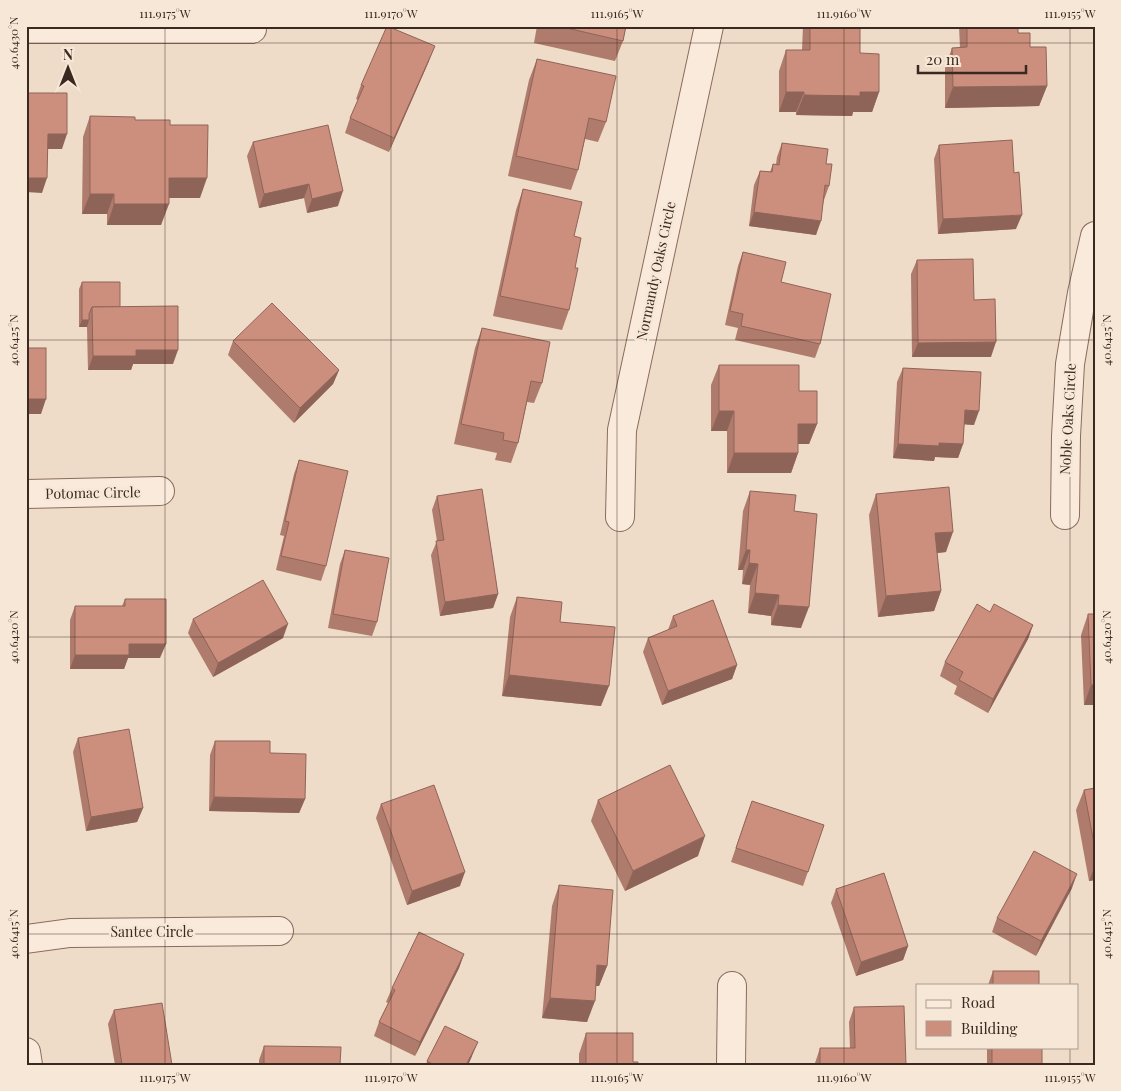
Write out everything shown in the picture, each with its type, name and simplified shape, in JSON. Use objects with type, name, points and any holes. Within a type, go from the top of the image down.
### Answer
[{"type":"street","name":"Normandy Oaks Circle","points":[[620,517],[622,430],[709,26]]},
{"type":"street","points":[[26,28],[252,29]]},
{"type":"street","name":"Noble Oaks Circle","points":[[1065,515],[1066,436],[1070,364],[1082,293],[1095,236]]},
{"type":"street","name":"Potomac Circle","points":[[26,494],[160,491]]},
{"type":"street","name":"Santee Circle","points":[[26,939],[70,933],[279,931]]},
{"type":"street","points":[[731,1065],[732,986]]},
{"type":"street","points":[[26,1052],[28,1065]]},
{"type":"building","points":[[387,26],[435,46],[394,138],[350,118],[364,86],[361,85]]},
{"type":"building","points":[[558,26],[626,26],[623,41]]},
{"type":"building","points":[[810,26],[860,26],[860,53],[879,54],[879,92],[860,92],[860,96],[804,95],[804,92],[786,92],[786,50],[810,50]]},
{"type":"building","points":[[967,26],[1018,26],[1018,33],[1030,33],[1030,47],[1046,47],[1047,86],[953,87],[952,48],[967,47]]},
{"type":"building","points":[[537,59],[616,76],[606,122],[589,118],[578,170],[516,156]]},
{"type":"building","points":[[26,93],[67,93],[67,134],[48,134],[47,178],[26,178]]},
{"type":"building","points":[[90,116],[135,117],[135,120],[170,120],[170,125],[208,125],[207,178],[169,178],[169,204],[114,204],[114,194],[90,194]]},
{"type":"building","points":[[328,125],[343,191],[312,199],[309,184],[264,194],[253,142]]},
{"type":"building","points":[[1012,140],[1014,173],[1019,172],[1022,215],[943,219],[939,145]]},
{"type":"building","points":[[782,143],[828,149],[826,164],[832,164],[829,186],[825,185],[821,221],[754,212],[760,171],[772,172],[773,164],[779,165]]},
{"type":"building","points":[[523,189],[582,202],[574,236],[581,238],[575,268],[578,268],[569,310],[500,296]]},
{"type":"building","points":[[743,252],[786,262],[781,282],[831,294],[820,344],[741,326],[743,314],[730,311]]},
{"type":"building","points":[[973,259],[974,300],[995,299],[996,342],[918,343],[917,260]]},
{"type":"building","points":[[82,282],[120,282],[120,307],[92,307],[89,320],[82,320]]},
{"type":"building","points":[[272,303],[339,370],[300,408],[233,341]]},
{"type":"building","points":[[178,306],[178,350],[136,350],[136,356],[93,356],[92,307]]},
{"type":"building","points":[[482,328],[550,342],[542,383],[531,381],[518,443],[503,440],[504,433],[461,424]]},
{"type":"building","points":[[26,348],[46,348],[46,399],[26,399]]},
{"type":"building","points":[[719,365],[799,365],[799,391],[817,391],[817,424],[798,424],[798,453],[734,453],[734,411],[719,411]]},
{"type":"building","points":[[903,368],[981,372],[979,411],[965,410],[963,444],[939,443],[939,446],[898,444]]},
{"type":"building","points":[[299,460],[348,471],[326,566],[281,556],[289,522],[285,521]]},
{"type":"building","points":[[949,487],[953,532],[935,533],[941,591],[886,596],[876,494]]},
{"type":"building","points":[[482,489],[498,594],[445,602],[436,541],[444,540],[437,496]]},
{"type":"building","points":[[750,491],[796,495],[794,511],[817,514],[809,607],[778,605],[779,595],[755,593],[758,564],[749,563],[750,550],[746,550]]},
{"type":"building","points":[[345,550],[389,558],[377,622],[333,614]]},
{"type":"building","points":[[263,580],[288,624],[218,663],[193,619]]},
{"type":"building","points":[[517,597],[562,602],[560,622],[615,627],[609,686],[509,675]]},
{"type":"building","points":[[125,599],[166,599],[166,644],[129,644],[129,655],[75,655],[75,606],[125,606]]},
{"type":"building","points":[[713,600],[737,665],[668,691],[648,638],[677,626],[673,616]]},
{"type":"building","points":[[977,604],[990,612],[994,604],[1033,625],[993,699],[959,680],[963,672],[945,662]]},
{"type":"building","points":[[1088,614],[1095,614],[1095,685],[1091,685]]},
{"type":"building","points":[[129,729],[143,808],[91,817],[78,738]]},
{"type":"building","points":[[215,741],[270,741],[270,753],[306,754],[305,799],[214,797]]},
{"type":"building","points":[[670,765],[705,836],[633,871],[598,800]]},
{"type":"building","points":[[434,785],[465,872],[412,891],[381,804]]},
{"type":"building","points":[[1095,788],[1095,849],[1084,790]]},
{"type":"building","points":[[752,801],[824,825],[808,872],[736,848]]},
{"type":"building","points":[[1034,851],[1077,874],[1041,941],[997,918]]},
{"type":"building","points":[[884,873],[908,946],[861,962],[836,889]]},
{"type":"building","points":[[559,885],[613,890],[607,966],[597,965],[595,1001],[550,998]]},
{"type":"building","points":[[419,932],[464,954],[420,1042],[379,1022],[395,990],[392,988]]},
{"type":"building","points":[[993,971],[1039,971],[1039,984],[993,984]]},
{"type":"building","points":[[162,1003],[172,1065],[122,1065],[114,1010]]},
{"type":"building","points":[[904,1006],[906,1065],[820,1065],[820,1048],[855,1048],[854,1007]]},
{"type":"building","points":[[445,1026],[478,1042],[466,1065],[434,1065],[427,1061]]},
{"type":"building","points":[[586,1033],[633,1033],[633,1062],[638,1062],[638,1065],[586,1065]]},
{"type":"building","points":[[264,1046],[341,1047],[340,1065],[264,1065]]},
{"type":"building","points":[[992,1048],[1042,1048],[1042,1065],[992,1065]]}]
